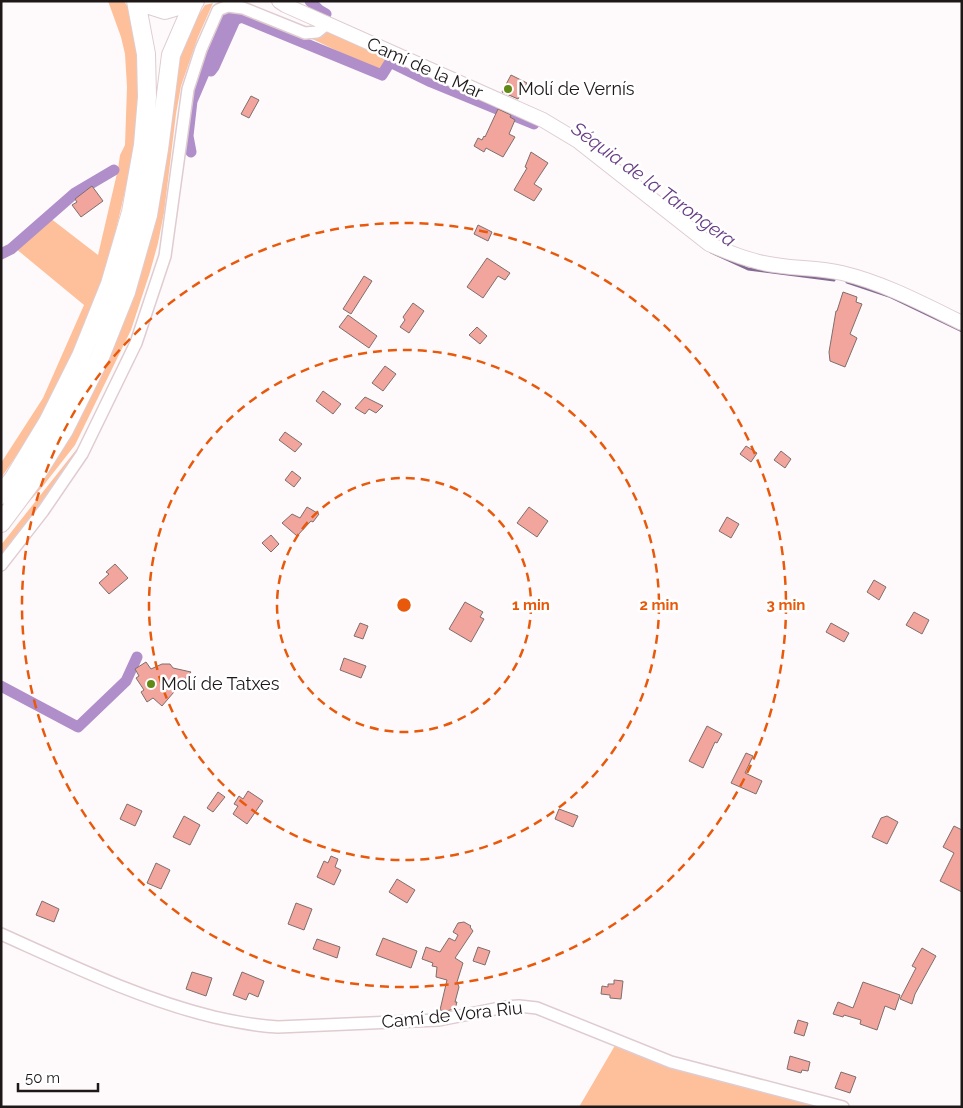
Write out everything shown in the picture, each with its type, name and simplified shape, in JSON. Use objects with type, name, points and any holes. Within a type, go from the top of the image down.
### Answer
[{"type":"main road","points":[[1,495],[14,478],[48,422],[82,356],[110,284],[131,212],[143,145],[147,97],[146,54],[136,1],[165,10],[194,2]]},
{"type":"main road","points":[[1,523],[30,484],[64,430],[98,362],[126,292],[148,215],[171,55],[194,2]]},
{"type":"street","name":"Camí de la Mar","points":[[269,1],[282,3],[543,120],[578,141],[709,244],[734,255],[760,263],[841,273],[863,279],[888,288],[962,323]]},
{"type":"street","points":[[1,565],[44,512],[82,454],[136,343],[165,256],[188,89],[201,49],[218,10],[228,6],[244,8],[305,32],[317,32],[326,24]]},
{"type":"street","name":"Camí de Vora Riu","points":[[1,934],[161,1002],[198,1013],[259,1026],[278,1027],[439,1020],[505,1007],[537,1008],[671,1062],[843,1107]]},
{"type":"shaded area","points":[[108,1],[124,1],[128,8],[136,34],[138,54],[138,108],[131,163],[123,199],[101,283],[75,350],[41,416],[1,478],[1,463],[43,398],[84,305],[15,248],[50,218],[98,255],[120,155],[125,145],[127,87],[125,54]]},
{"type":"shaded area","points":[[213,3],[198,37],[181,86],[164,213],[158,243],[131,330],[75,445],[20,512],[109,356],[178,61],[189,30],[205,5]]},
{"type":"shaded area","points":[[325,30],[390,56],[381,72],[306,36]]},
{"type":"shaded area","points":[[86,434],[71,466],[1,558],[1,545],[80,445]]},
{"type":"shaded area","points":[[617,1042],[836,1107],[579,1107]]},
{"type":"building","name":"Molí de Vernís","points":[[511,75],[527,83],[518,99],[502,92]]},
{"type":"building","points":[[251,96],[259,100],[249,118],[241,114]]},
{"type":"building","points":[[498,109],[511,115],[510,117],[515,120],[509,134],[515,137],[503,157],[486,148],[484,152],[474,146],[478,138],[482,140],[485,137]]},
{"type":"building","points":[[531,152],[548,163],[534,184],[542,189],[534,201],[514,190],[527,168],[525,167]]},
{"type":"building","points":[[92,186],[103,201],[81,217],[72,205],[77,202],[75,199]]},
{"type":"building","points":[[478,225],[492,232],[488,241],[474,234]]},
{"type":"building","points":[[487,258],[510,273],[505,280],[498,276],[483,298],[467,287]]},
{"type":"building","points":[[364,276],[372,281],[351,314],[343,309]]},
{"type":"building","points":[[843,292],[857,297],[856,302],[862,304],[850,334],[857,338],[845,367],[830,361],[829,352],[836,311]]},
{"type":"building","points":[[413,303],[424,311],[409,333],[400,327],[405,320],[403,317]]},
{"type":"building","points":[[348,315],[377,336],[369,348],[339,327]]},
{"type":"building","points":[[477,327],[487,336],[480,344],[469,335]]},
{"type":"building","points":[[385,366],[396,374],[383,391],[372,383]]},
{"type":"building","points":[[323,391],[341,404],[333,414],[316,401]]},
{"type":"building","points":[[365,397],[383,406],[376,413],[369,409],[365,414],[355,408]]},
{"type":"building","points":[[285,432],[302,444],[295,452],[279,440]]},
{"type":"building","points":[[746,446],[757,453],[751,462],[740,454]]},
{"type":"building","points":[[781,451],[791,459],[785,468],[774,460]]},
{"type":"building","points":[[292,471],[301,478],[294,487],[285,480]]},
{"type":"building","points":[[307,507],[319,514],[297,536],[282,523],[292,514],[300,518]]},
{"type":"building","points":[[529,507],[548,521],[537,537],[517,523]]},
{"type":"building","points":[[727,517],[739,524],[731,538],[719,531]]},
{"type":"building","points":[[271,535],[279,544],[271,552],[262,543]]},
{"type":"building","points":[[115,564],[128,578],[109,594],[99,583],[109,574],[106,572]]},
{"type":"building","points":[[874,580],[886,587],[879,600],[867,592]]},
{"type":"building","points":[[465,602],[483,612],[480,617],[484,619],[471,642],[449,629]]},
{"type":"building","points":[[914,612],[929,620],[922,634],[906,625]]},
{"type":"building","points":[[360,623],[368,626],[363,639],[354,636]]},
{"type":"building","points":[[831,623],[849,633],[844,642],[826,632]]},
{"type":"building","points":[[344,658],[366,666],[361,678],[340,670]]},
{"type":"building","points":[[146,662],[151,669],[162,664],[170,664],[173,668],[191,672],[162,706],[153,698],[147,702],[141,692],[144,690],[136,678],[139,676],[135,669]]},
{"type":"building","points":[[707,726],[722,734],[717,743],[715,742],[703,768],[689,761]]},
{"type":"building","points":[[746,753],[753,756],[745,773],[762,781],[756,794],[731,783]]},
{"type":"building","points":[[248,791],[263,801],[247,824],[233,814],[238,806],[234,804],[239,796],[243,799]]},
{"type":"building","points":[[218,792],[225,797],[213,812],[207,808]]},
{"type":"building","points":[[127,804],[142,811],[135,826],[120,819]]},
{"type":"building","points":[[559,809],[578,816],[573,827],[555,819]]},
{"type":"building","points":[[184,816],[200,825],[190,845],[173,837]]},
{"type":"building","points":[[887,816],[898,822],[887,844],[872,837],[881,818]]},
{"type":"building","points":[[954,826],[962,830],[962,892],[940,881],[954,853],[943,847]]},
{"type":"building","points":[[331,856],[338,859],[335,867],[341,870],[334,885],[317,877],[324,861],[328,863]]},
{"type":"building","points":[[156,863],[170,870],[161,889],[147,883]]},
{"type":"building","points":[[397,879],[415,890],[407,903],[389,892]]},
{"type":"building","points":[[42,901],[59,909],[54,922],[36,915]]},
{"type":"building","points":[[296,903],[312,909],[304,930],[288,924]]},
{"type":"building","points":[[464,922],[471,926],[473,931],[455,958],[463,963],[457,982],[459,987],[455,1002],[457,1002],[455,1009],[440,1010],[447,980],[436,977],[437,967],[432,966],[433,963],[422,959],[426,947],[440,952],[449,938],[455,941],[458,935],[453,932],[458,923]]},
{"type":"building","points":[[383,938],[417,951],[411,968],[376,955]]},
{"type":"building","points":[[317,939],[340,947],[337,958],[313,949]]},
{"type":"building","points":[[478,947],[490,951],[485,965],[473,961]]},
{"type":"building","points":[[922,948],[936,956],[915,994],[912,1004],[900,999],[916,968],[912,966]]},
{"type":"building","points":[[192,972],[212,978],[206,996],[186,989]]},
{"type":"building","points":[[242,972],[264,981],[258,997],[249,993],[246,1000],[233,995]]},
{"type":"building","points":[[614,980],[623,981],[621,999],[610,998],[610,995],[601,994],[602,986],[608,987],[608,984],[614,984]]},
{"type":"building","points":[[863,982],[900,995],[895,1010],[885,1006],[877,1030],[860,1024],[861,1020],[833,1014],[838,1002],[853,1008]]},
{"type":"building","points":[[798,1020],[808,1023],[804,1036],[794,1033]]},
{"type":"building","points":[[790,1056],[810,1062],[808,1071],[802,1070],[801,1073],[787,1069]]},
{"type":"building","points":[[841,1072],[856,1077],[850,1093],[835,1088]]},
{"type":"waterway","points":[[310,1],[326,14]]},
{"type":"waterway","points":[[191,152],[188,136],[192,101],[231,10]]},
{"type":"waterway","name":"Séquia de la Tarongera","points":[[211,71],[235,20],[241,17],[382,75],[390,62],[431,82],[534,124]]},
{"type":"waterway","points":[[1,254],[11,249],[75,193],[114,170]]},
{"type":"waterway","name":"Séquia de la Tarongera","points":[[711,252],[748,269],[834,280]]},
{"type":"waterway","name":"Séquia de la Tarongera","points":[[847,282],[889,296],[962,331]]},
{"type":"waterway","points":[[1,686],[78,727],[126,681],[137,657]]},
{"type":"place","name":"Molí de Vernís","points":[[508,89]]},
{"type":"place","name":"Molí de Tatxes","points":[[151,684]]}]
